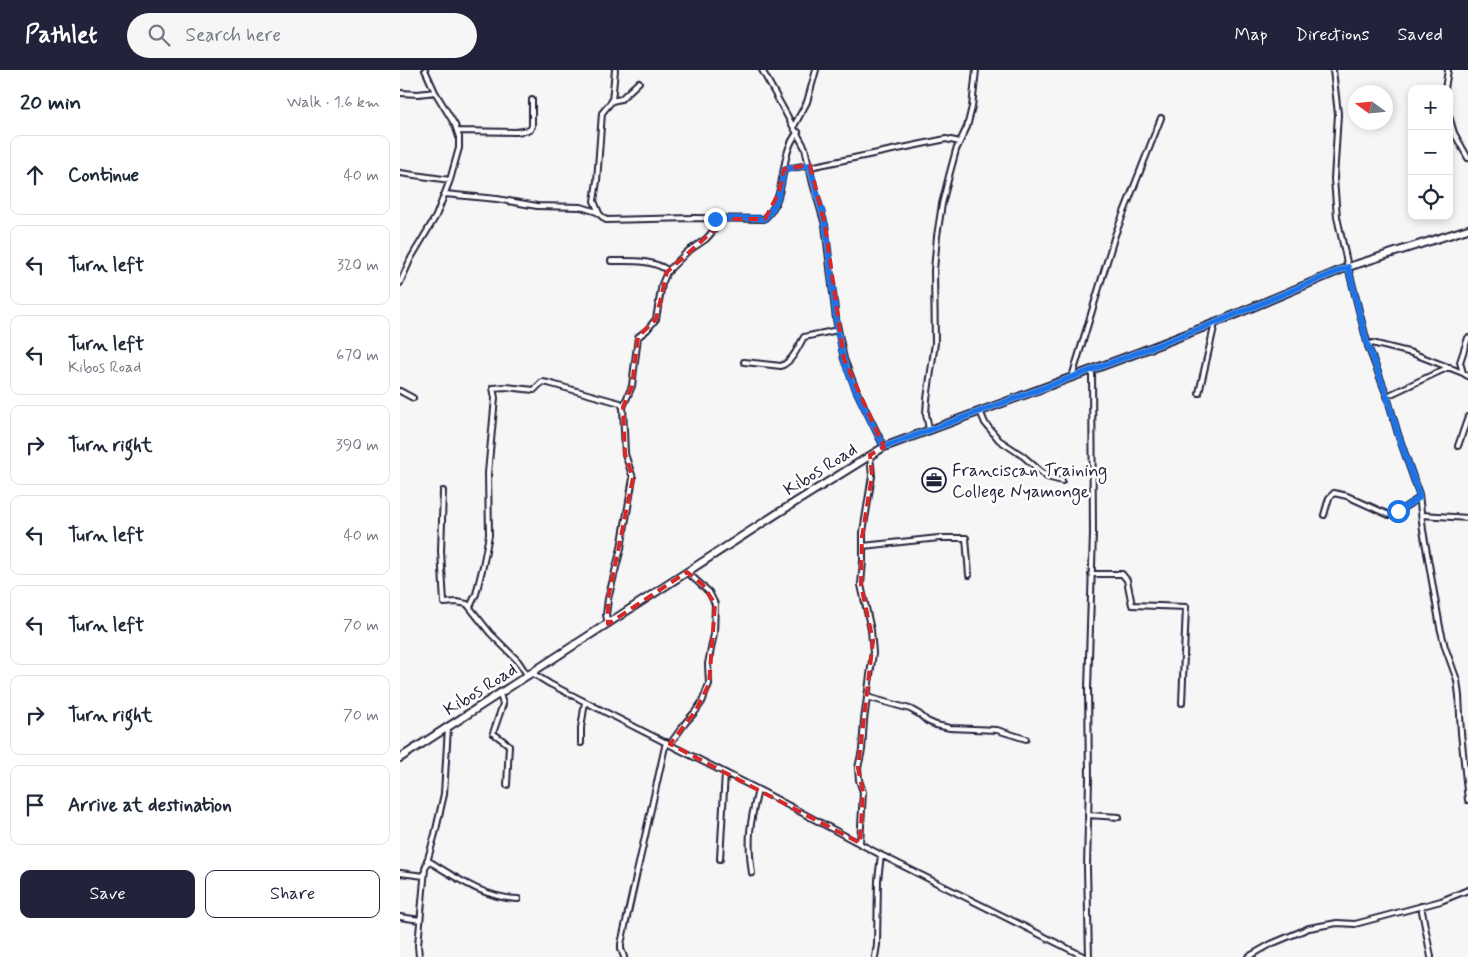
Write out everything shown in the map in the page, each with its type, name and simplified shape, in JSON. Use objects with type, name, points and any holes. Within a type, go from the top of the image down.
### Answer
[{"type":"main road","name":"Kibos Road","points":[[400,758],[884,447],[1215,323],[1348,267],[1468,229]]},
{"type":"street","points":[[400,283],[411,258],[436,216],[446,194],[459,148],[457,131],[425,70]]},
{"type":"street","points":[[600,216],[594,201],[602,113],[612,101],[615,70]]},
{"type":"street","points":[[762,70],[798,132],[805,148],[825,225],[838,330],[849,373],[884,447]]},
{"type":"street","points":[[794,126],[807,102],[816,70]]},
{"type":"street","points":[[930,429],[926,414],[926,399],[935,343],[934,270],[937,236],[942,204],[956,150],[967,127],[972,107],[976,70]]},
{"type":"street","points":[[1333,70],[1338,114],[1334,179],[1337,217],[1368,346],[1387,396],[1419,498],[1440,627],[1460,696],[1461,733],[1468,800]]},
{"type":"street","points":[[1446,85],[1448,70]]},
{"type":"street","points":[[612,101],[621,99],[638,82]]},
{"type":"street","points":[[400,93],[418,94],[435,92]]},
{"type":"street","points":[[457,131],[526,131],[532,126],[532,100]]},
{"type":"street","points":[[1072,377],[1115,235],[1161,118]]},
{"type":"street","points":[[1453,130],[1468,158]]},
{"type":"street","points":[[446,194],[497,199],[537,206],[581,207],[592,210],[606,220],[764,219],[775,203],[791,140],[798,132]]},
{"type":"street","points":[[784,169],[810,166],[946,139],[960,142]]},
{"type":"street","points":[[400,173],[450,180]]},
{"type":"street","points":[[608,624],[606,615],[608,599],[621,548],[633,478],[625,454],[623,407],[632,386],[638,337],[656,319],[662,284],[670,271],[687,252],[706,239],[714,230],[715,219]]},
{"type":"street","points":[[611,261],[641,261],[659,265],[670,271]]},
{"type":"street","points":[[1199,393],[1215,323]]},
{"type":"street","points":[[744,362],[784,365],[795,353],[804,337],[838,330]]},
{"type":"street","points":[[1463,373],[1460,362],[1468,338]]},
{"type":"street","points":[[1368,346],[1370,343],[1376,343],[1412,353],[1468,376]]},
{"type":"street","points":[[1387,396],[1449,367]]},
{"type":"street","points":[[443,491],[440,551],[443,601],[446,604],[463,602],[470,607],[490,633],[530,675],[725,772],[880,855],[1087,957],[1090,778],[1088,688],[1093,534],[1092,370]]},
{"type":"street","points":[[470,607],[476,594],[489,535],[488,473],[494,398],[493,388],[506,387],[534,390],[542,382],[620,403],[623,407]]},
{"type":"street","points":[[400,391],[414,398]]},
{"type":"street","points":[[980,411],[985,423],[999,440],[1023,456],[1046,477],[1062,481]]},
{"type":"street","points":[[1458,446],[1468,417]]},
{"type":"street","points":[[860,843],[863,792],[858,768],[862,750],[862,733],[872,666],[873,641],[861,585],[863,532],[872,476],[870,455]]},
{"type":"street","points":[[1324,515],[1329,498],[1334,493],[1347,496],[1389,515],[1394,514],[1419,498]]},
{"type":"street","points":[[1422,515],[1468,518]]},
{"type":"street","points":[[863,546],[939,538],[966,538],[969,574]]},
{"type":"street","points":[[624,957],[621,944],[668,743],[702,702],[709,684],[708,664],[714,634],[714,604],[710,592],[687,572]]},
{"type":"street","points":[[1091,574],[1122,574],[1127,580],[1132,605],[1186,608],[1182,703]]},
{"type":"street","points":[[500,694],[503,704],[493,733],[508,746],[508,785]]},
{"type":"street","points":[[867,697],[910,710],[919,714],[927,722],[936,725],[950,728],[997,730],[1026,738]]},
{"type":"street","points":[[581,743],[585,702]]},
{"type":"street","points":[[419,957],[424,876],[444,794],[448,727]]},
{"type":"street","points":[[720,859],[725,772]]},
{"type":"street","points":[[752,873],[748,850],[750,825],[758,790]]},
{"type":"street","points":[[1088,815],[1120,817]]},
{"type":"street","points":[[875,957],[880,855]]},
{"type":"street","points":[[427,860],[465,883],[491,894],[518,899]]},
{"type":"street","points":[[400,873],[424,876]]},
{"type":"street","points":[[1248,957],[1271,944],[1310,928],[1337,923],[1354,924],[1442,902],[1468,890]]},
{"type":"street","points":[[1421,906],[1430,957]]},
{"type":"street","points":[[400,917],[420,920]]},
{"type":"highlighted area","points":[[810,165],[825,225],[844,359],[884,447],[870,455],[872,476],[862,537],[861,585],[873,641],[858,768],[863,792],[860,843],[670,744],[695,712],[709,684],[715,604],[703,585],[687,572],[608,624],[608,599],[633,478],[625,454],[623,407],[632,386],[638,337],[656,319],[667,272],[714,230],[715,219],[765,219],[779,192],[784,169]]},
{"type":"place","name":"Franciscan Training College Nyamonge","points":[[934,480]]},
{"type":"route","points":[[715,219],[764,219],[775,203],[784,169],[810,165],[813,184],[823,213],[836,319],[844,360],[857,392],[884,447],[1215,323],[1348,267],[1367,343],[1387,396],[1419,494],[1419,498],[1398,511]]}]
